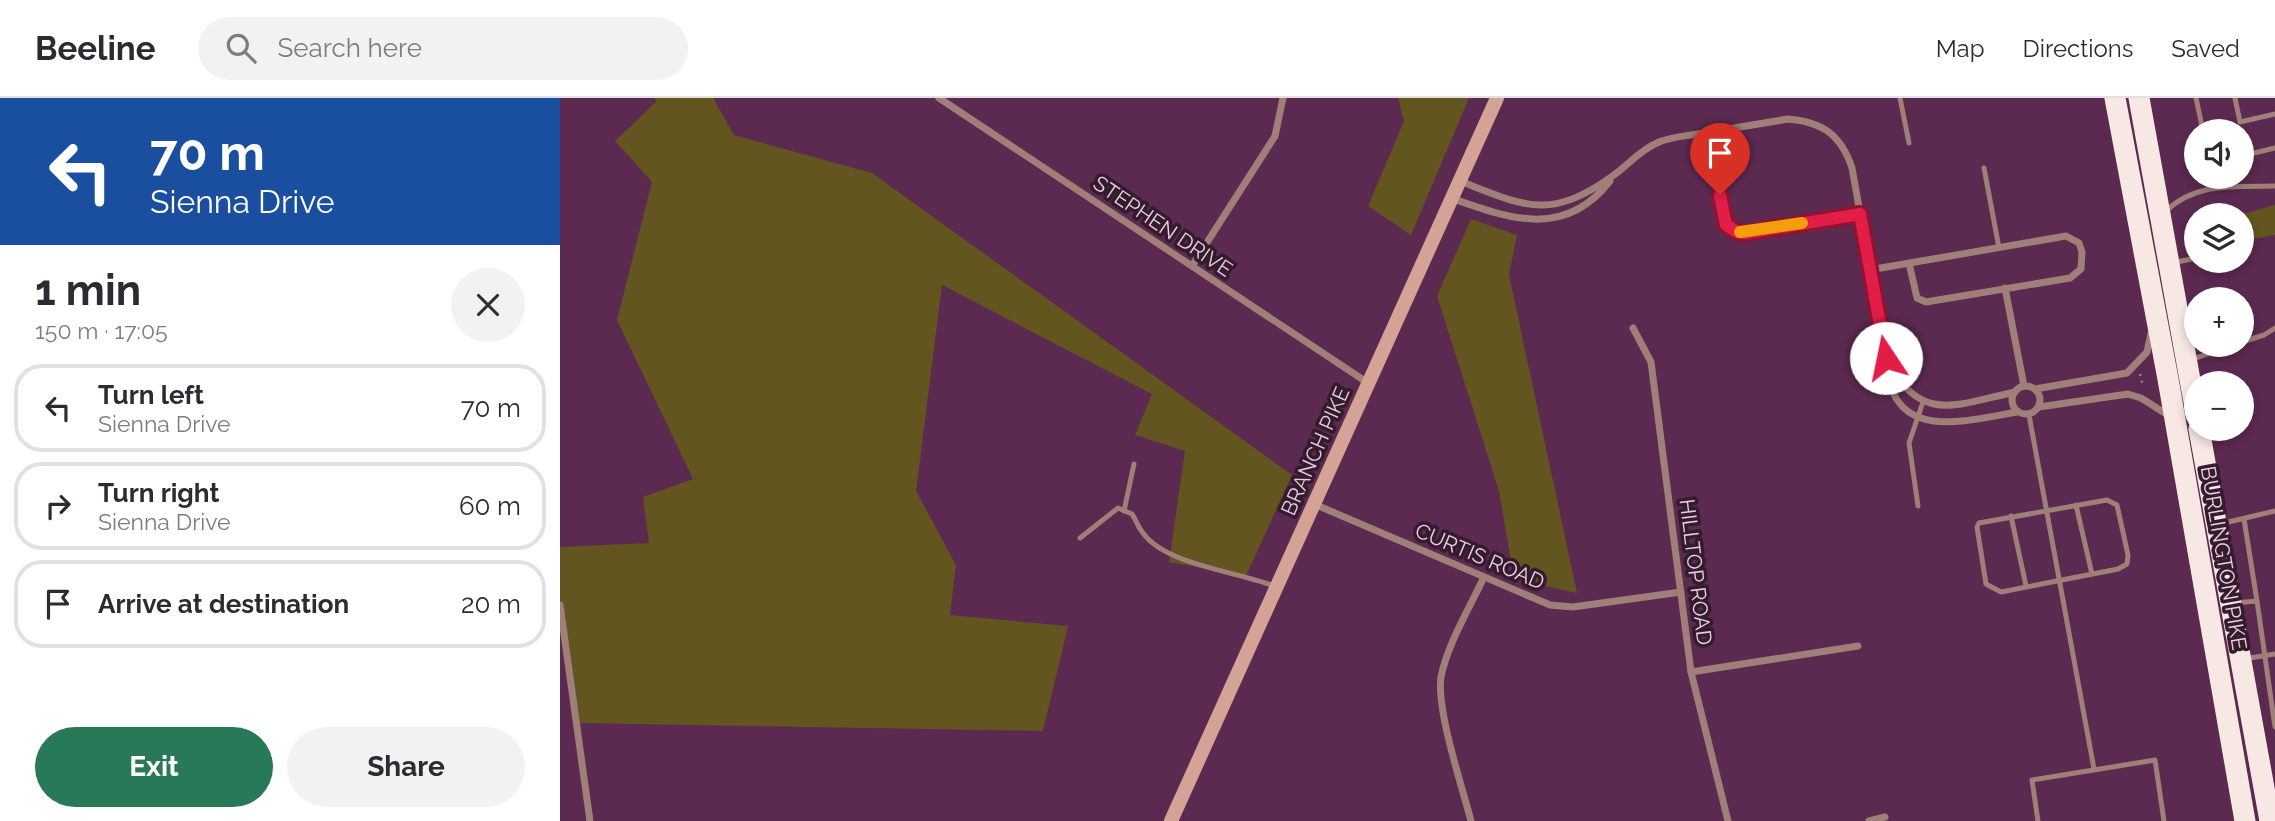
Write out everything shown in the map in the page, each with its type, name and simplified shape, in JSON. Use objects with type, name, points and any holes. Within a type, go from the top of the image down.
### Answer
[{"type":"highway","name":"BURLINGTON PIKE","points":[[2115,98],[2245,821]]},
{"type":"highway","points":[[2139,98],[2189,371]]},
{"type":"highway","name":"BURLINGTON PIKE","points":[[2201,441],[2241,660],[2269,783],[2270,821]]},
{"type":"street","name":"STEPHEN DRIVE","points":[[939,98],[1368,383]]},
{"type":"street","points":[[1192,266],[1275,136],[1283,98]]},
{"type":"street","name":"BRANCH PIKE","points":[[1171,821],[1497,98]]},
{"type":"street","points":[[1451,198],[1510,218],[1551,219],[1586,205],[1615,175],[1658,142],[1788,119],[1805,120],[1822,127],[1846,150],[1852,168],[1889,387],[1917,418],[1942,423],[2017,412],[2029,415],[2039,407],[2128,394],[2141,398],[2175,420]]},
{"type":"street","points":[[1711,132],[1723,217],[1731,229],[1745,233],[1860,214]]},
{"type":"street","points":[[1459,181],[1516,202],[1545,206],[1573,199],[1615,175]]},
{"type":"street","points":[[1869,270],[1909,263],[1998,248],[2066,236],[2079,243],[2082,252],[2081,269],[2070,278],[1920,302],[1914,291],[1909,263]]},
{"type":"street","points":[[2005,288],[2024,386]]},
{"type":"street","points":[[1886,358],[1900,382],[1923,402],[1935,405],[1959,404],[2015,392],[2024,386],[2035,389],[2127,373],[2147,352],[2156,315]]},
{"type":"street","name":"HILLTOP ROAD","points":[[1633,328],[1651,362],[1691,672],[1728,821]]},
{"type":"street","points":[[2035,389],[2039,394],[2039,407]]},
{"type":"street","points":[[2015,392],[2012,406],[2017,412]]},
{"type":"street","name":"CURTIS ROAD","points":[[1314,504],[1538,602],[1562,607],[1681,592]]},
{"type":"street","points":[[1471,821],[1443,708],[1441,678],[1447,657],[1484,577]]},
{"type":"street","points":[[560,605],[562,643],[590,821]]},
{"type":"street","points":[[1691,672],[1858,646]]},
{"type":"street","points":[[1869,821],[1885,817]]},
{"type":"lane","points":[[1900,98],[1909,143]]},
{"type":"lane","points":[[2196,98],[2200,119]]},
{"type":"lane","points":[[2235,98],[2240,122],[2275,114]]},
{"type":"lane","points":[[2254,153],[2275,148]]},
{"type":"lane","points":[[1984,168],[1998,248]]},
{"type":"lane","points":[[2161,217],[2179,201],[2201,190],[2217,187],[2275,186]]},
{"type":"lane","points":[[2169,263],[2184,260]]},
{"type":"lane","points":[[2254,338],[2275,328]]},
{"type":"lane","points":[[2187,361],[2199,357]]},
{"type":"lane","points":[[1918,506],[1909,443],[1923,402]]},
{"type":"lane","points":[[2029,415],[2094,769]]},
{"type":"lane","points":[[1124,510],[1134,464]]},
{"type":"lane","points":[[2107,500],[2117,505],[2128,555],[2127,564],[2118,569],[2001,592],[1986,584],[1976,527],[1984,520],[2046,511],[2107,500]]},
{"type":"lane","points":[[2076,505],[2092,574]]},
{"type":"lane","points":[[1080,538],[1118,508],[1132,514],[1143,534],[1170,555],[1277,587]]},
{"type":"lane","points":[[2217,525],[2275,511]]},
{"type":"lane","points":[[2011,516],[2026,586]]},
{"type":"lane","points":[[2244,519],[2275,727]]},
{"type":"lane","points":[[2231,604],[2257,601]]},
{"type":"lane","points":[[2241,660],[2275,654]]},
{"type":"lane","points":[[2268,677],[2275,675]]},
{"type":"lane","points":[[2038,821],[2032,780],[2155,760],[2164,821]]},
{"type":"path","points":[[2138,371],[2144,390]]},
{"type":"shaded area","points":[[655,98],[713,98],[734,135],[872,173],[1292,475],[1246,576],[1169,562],[1185,451],[1135,435],[1152,394],[942,285],[916,491],[956,565],[950,615],[1068,626],[1043,731],[575,723],[560,616],[560,547],[649,543],[643,497],[693,479],[617,320],[652,182],[615,141],[656,102]]},
{"type":"shaded area","points":[[1398,98],[1469,98],[1411,235],[1368,206],[1404,121]]},
{"type":"shaded area","points":[[2275,205],[2275,235],[2254,239],[2254,211]]},
{"type":"shaded area","points":[[1471,219],[1517,235],[1509,275],[1577,593],[1514,579],[1499,491],[1437,296]]},
{"type":"slow traffic","points":[[1740,232],[1802,223]]},
{"type":"route","points":[[1720,195],[1726,225],[1737,232],[1745,233],[1860,214],[1886,358]]}]
